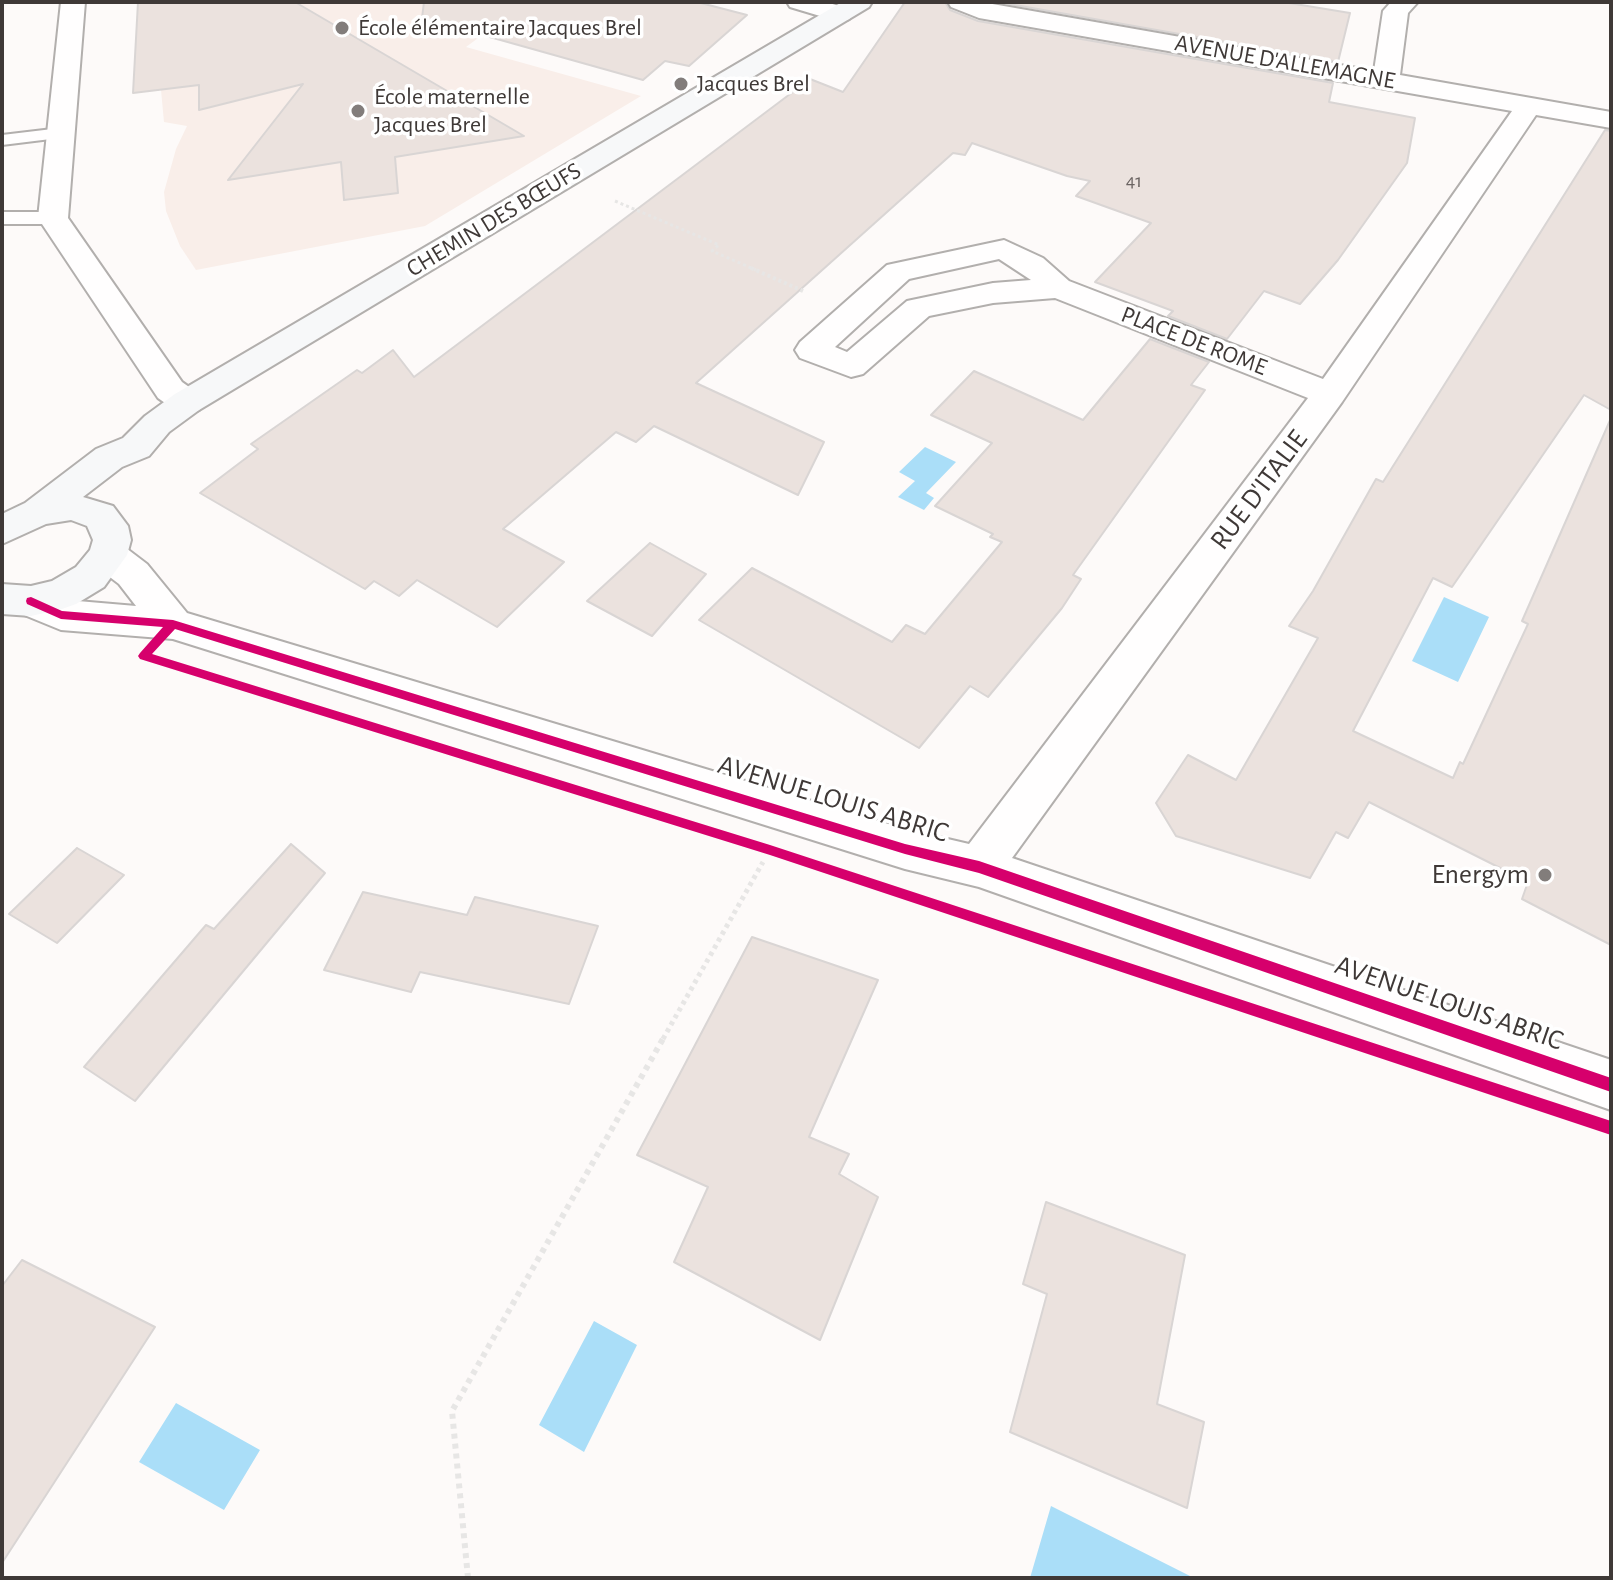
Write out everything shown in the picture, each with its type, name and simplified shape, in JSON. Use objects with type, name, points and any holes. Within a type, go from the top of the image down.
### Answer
[{"type":"street","points":[[73,2],[53,218],[170,390],[187,402]]},
{"type":"street","points":[[799,2],[850,8]]},
{"type":"street","name":"AVENUE D'ALLEMAGNE","points":[[960,2],[979,10],[1611,120]]},
{"type":"street","points":[[1386,79],[1396,11],[1406,2]]},
{"type":"street","name":"CHEMIN DES BŒUFS","points":[[38,512],[109,458],[136,447],[157,424],[187,402],[850,8]]},
{"type":"street","name":"RUE D'ITALIE","points":[[979,867],[1330,394],[1529,106]]},
{"type":"street","name":"PLACE DE ROME","points":[[1058,288],[993,293],[918,308],[851,366],[812,350],[898,272],[1004,249],[1032,265],[1058,288],[1330,394]]},
{"type":"street","name":"CHEMIN DES BŒUFS","points":[[100,516],[138,461],[136,447]]},
{"type":"street","points":[[2,530],[38,512],[72,507],[100,516],[109,526],[112,540],[108,555],[90,577],[62,594],[17,600]]},
{"type":"street","points":[[108,555],[133,574],[173,624]]},
{"type":"street","name":"AVENUE LOUIS ABRIC","points":[[17,600],[61,615],[173,624],[790,811],[905,849],[979,867],[1611,1085]]},
{"type":"lane","points":[[2,140],[61,133]]},
{"type":"lane","points":[[2,218],[53,218]]},
{"type":"path","points":[[562,179],[719,245],[712,251],[853,313]]},
{"type":"path","points":[[468,1578],[452,1411],[790,811]]},
{"type":"shaded area","points":[[170,2],[527,2],[466,47],[641,96],[425,226],[196,270],[180,246],[166,211],[164,192],[176,149],[187,126],[164,122],[161,90],[133,93],[134,80],[201,68]]},
{"type":"water","points":[[925,447],[956,462],[926,493],[934,498],[924,510],[898,497],[915,481],[899,472]]},
{"type":"water","points":[[1444,597],[1489,617],[1458,682],[1412,661]]},
{"type":"water","points":[[594,1321],[637,1345],[584,1452],[539,1425]]},
{"type":"water","points":[[176,1403],[260,1450],[224,1510],[139,1462]]},
{"type":"water","points":[[1051,1506],[1194,1578],[1030,1578]]},
{"type":"building","points":[[138,2],[295,2],[524,136],[395,157],[398,193],[344,200],[341,162],[228,180],[303,84],[199,110],[199,85],[133,93]]},
{"type":"building","points":[[424,2],[697,2],[747,15],[689,66],[665,61],[643,80],[422,18]]},
{"type":"building","points":[[905,2],[945,2],[950,10],[978,21],[1333,83],[1329,102],[1415,118],[1407,163],[1338,260],[1300,304],[1264,291],[1227,339],[1168,316],[1173,311],[1095,282],[1151,223],[1076,196],[1090,181],[972,143],[965,155],[953,153],[696,383],[824,442],[798,495],[654,426],[636,442],[616,432],[503,529],[564,562],[497,627],[417,580],[399,596],[374,581],[365,589],[200,493],[258,449],[251,444],[357,370],[362,373],[393,350],[414,377],[810,79],[843,92]]},
{"type":"building","points":[[998,2],[1283,2],[1350,13],[1338,62]]},
{"type":"building","points":[[1605,130],[1611,131],[1611,410],[1584,395],[1452,587],[1433,578],[1353,731],[1453,778],[1460,762],[1463,764],[1528,624],[1522,621],[1611,418],[1611,945],[1522,899],[1528,882],[1369,802],[1348,838],[1336,832],[1310,878],[1176,836],[1156,803],[1188,755],[1236,780],[1318,638],[1289,626],[1313,591],[1376,479],[1383,482]]},
{"type":"building","points":[[1150,339],[1209,362],[1191,385],[1205,390],[1073,575],[1081,579],[1062,608],[988,697],[970,686],[919,748],[699,620],[752,568],[892,642],[906,625],[925,634],[1002,542],[990,537],[993,534],[935,506],[992,443],[931,415],[974,371],[1083,420]]},
{"type":"building","points":[[650,543],[706,574],[652,636],[587,601]]},
{"type":"building","points":[[291,844],[325,873],[135,1101],[84,1067],[206,925],[214,929]]},
{"type":"building","points":[[77,848],[124,875],[57,943],[9,914]]},
{"type":"building","points":[[363,892],[467,915],[475,897],[598,926],[569,1004],[420,972],[411,992],[324,970]]},
{"type":"building","points":[[752,937],[878,980],[809,1137],[849,1154],[839,1174],[878,1197],[820,1340],[674,1262],[708,1187],[637,1155]]},
{"type":"building","points":[[1046,1202],[1185,1255],[1157,1404],[1204,1422],[1187,1508],[1010,1432],[1047,1294],[1023,1284]]},
{"type":"building","points":[[22,1260],[155,1327],[2,1563],[2,1286]]},
{"type":"cycle path","points":[[31,601],[61,615],[173,624],[905,849],[979,867],[1611,1085]]},
{"type":"cycle path","points":[[173,624],[144,656],[770,850],[1611,1128]]},
{"type":"place","name":"École élémentaire Jacques Brel","points":[[342,28]]},
{"type":"place","name":"Jacques Brel","points":[[681,84]]},
{"type":"place","name":"École maternelle Jacques Brel","points":[[358,111]]},
{"type":"place","name":"Energym","points":[[1545,875]]}]
